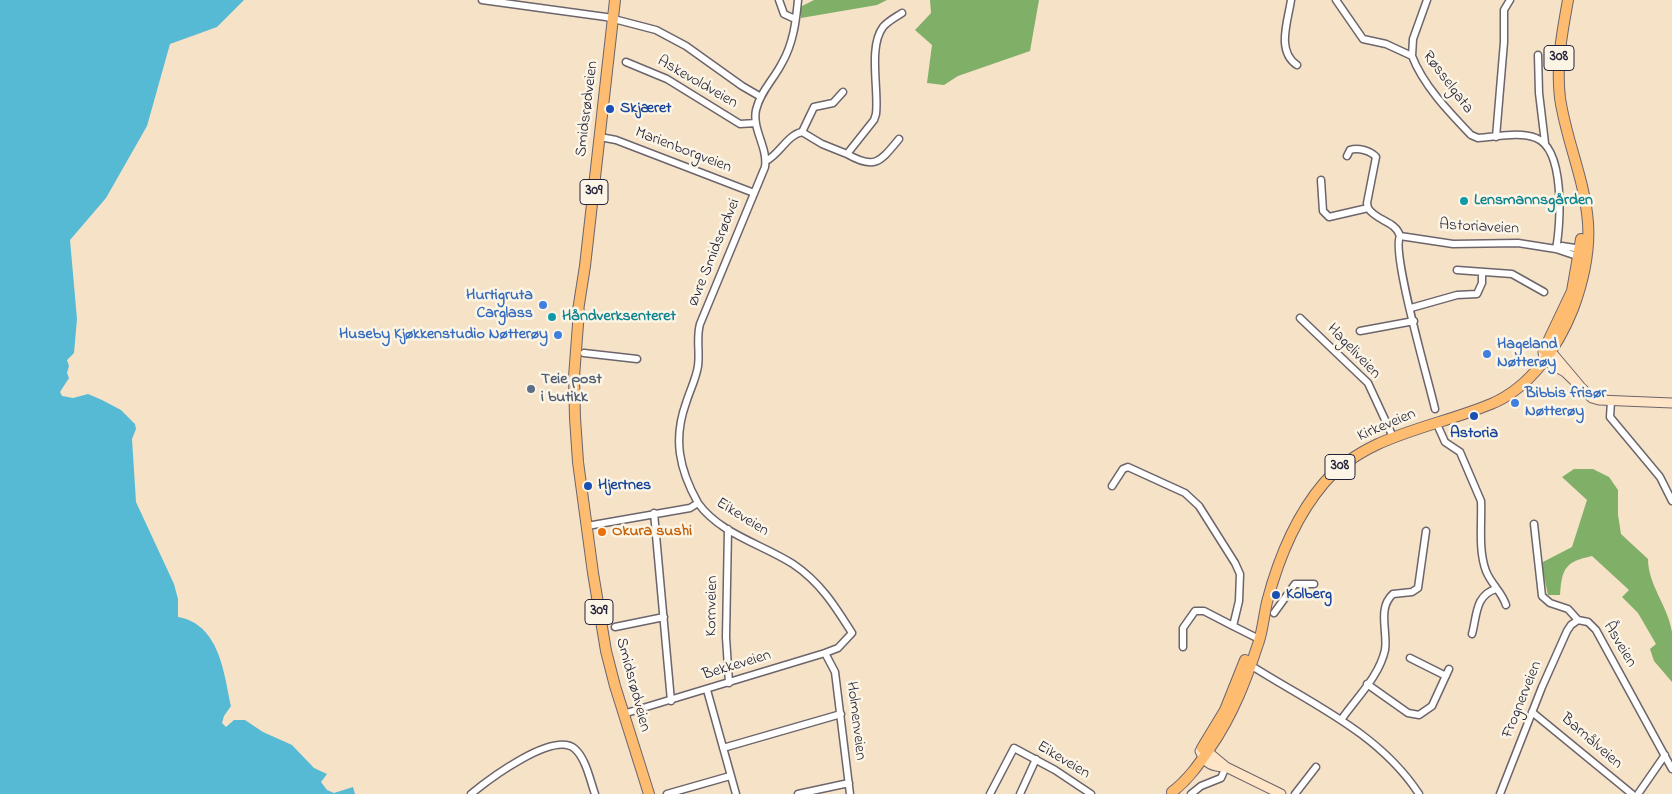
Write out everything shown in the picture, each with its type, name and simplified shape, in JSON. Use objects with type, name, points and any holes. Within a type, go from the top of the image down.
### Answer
[{"type":"main road","name":"Smidsrødveien","points":[[615,0],[579,311],[569,356],[567,382],[568,422],[578,462],[606,651],[623,714],[649,794]]},
{"type":"main road","name":"Kirkeveien","points":[[1171,793],[1192,773],[1204,754],[1256,638],[1288,541],[1313,497],[1331,476],[1352,458],[1393,437],[1490,405],[1528,378],[1546,355],[1568,302],[1582,253],[1584,201],[1564,117],[1558,80],[1559,52],[1568,0]]},
{"type":"main road","points":[[1546,355],[1592,398],[1611,401],[1672,403]]},
{"type":"main road","points":[[1204,754],[1215,766],[1226,767],[1281,794]]},
{"type":"street","points":[[482,0],[521,3],[656,30],[673,38],[761,97]]},
{"type":"street","points":[[779,0],[784,14],[795,19]]},
{"type":"street","points":[[798,0],[788,52],[761,97],[756,109],[756,123],[766,161],[794,136],[802,132],[814,106],[833,103],[843,92]]},
{"type":"street","points":[[1291,0],[1285,49],[1288,58],[1297,65]]},
{"type":"street","name":"Røsselgata","points":[[1336,0],[1363,39],[1386,44],[1412,56],[1416,66],[1438,97],[1471,135],[1478,138],[1530,136],[1545,143]]},
{"type":"street","points":[[1412,56],[1413,39],[1427,0]]},
{"type":"street","name":"Røsselgata","points":[[1496,137],[1504,42],[1504,10],[1510,0]]},
{"type":"street","points":[[846,154],[870,126],[876,114],[876,66],[880,31],[886,23],[902,13]]},
{"type":"street","points":[[1538,55],[1538,93],[1545,143],[1553,155],[1558,177],[1556,249]]},
{"type":"street","name":"Askevoldveien","points":[[626,62],[668,79],[740,124],[756,123]]},
{"type":"street","points":[[802,132],[822,144],[861,162],[875,163],[886,156],[899,138]]},
{"type":"street","name":"Marienborgveien","points":[[600,137],[616,140],[754,193]]},
{"type":"street","points":[[1347,156],[1350,150],[1355,149],[1371,152],[1376,157],[1367,203],[1368,208],[1374,215],[1396,227],[1400,236],[1397,248],[1435,409]]},
{"type":"street","name":"Øvre Smidsrødvei","points":[[698,502],[681,461],[677,444],[678,430],[698,366],[697,342],[700,324],[766,161]]},
{"type":"street","points":[[1320,180],[1323,212],[1326,216],[1337,216],[1368,208]]},
{"type":"street","name":"Astoriaveien","points":[[1400,236],[1453,244],[1503,242],[1556,249],[1562,246],[1582,253]]},
{"type":"street","points":[[1457,270],[1512,274],[1544,292]]},
{"type":"street","points":[[1411,308],[1457,295],[1477,294],[1482,282],[1482,272]]},
{"type":"street","name":"Hageliveien","points":[[1300,318],[1368,383],[1393,437]]},
{"type":"street","points":[[1360,331],[1414,322]]},
{"type":"street","points":[[584,353],[637,359]]},
{"type":"street","points":[[1611,401],[1610,417],[1660,477],[1672,501]]},
{"type":"street","points":[[1436,422],[1445,442],[1460,452],[1478,492],[1481,500],[1483,561],[1486,572],[1506,605]]},
{"type":"street","points":[[1112,486],[1123,469],[1128,467],[1179,489],[1193,498],[1238,569],[1241,584],[1233,626]]},
{"type":"street","name":"Eikeveien","points":[[587,526],[690,508],[698,502],[710,517],[728,529],[779,556],[812,579],[825,592],[852,633]]},
{"type":"street","points":[[654,514],[671,701]]},
{"type":"street","name":"Åsveien","points":[[1534,524],[1542,596],[1550,603],[1568,609],[1578,620],[1588,622],[1596,630],[1672,769]]},
{"type":"street","name":"Kornveien","points":[[728,529],[726,637],[729,683]]},
{"type":"street","points":[[1341,720],[1379,666],[1384,651],[1386,632],[1384,610],[1386,603],[1393,594],[1412,592],[1418,588],[1426,531]]},
{"type":"street","points":[[1274,613],[1295,584],[1314,584]]},
{"type":"street","points":[[1472,634],[1481,598],[1487,592],[1496,589]]},
{"type":"street","points":[[1183,647],[1183,628],[1195,611],[1204,610],[1256,638]]},
{"type":"street","points":[[615,627],[664,617]]},
{"type":"street","name":"Frognerveien","points":[[1500,794],[1532,712],[1567,632],[1571,625],[1578,620]]},
{"type":"street","name":"Bekkeveien","points":[[623,714],[825,653],[838,648],[852,633]]},
{"type":"street","name":"Holmenveien","points":[[825,653],[835,672],[850,794]]},
{"type":"street","points":[[1410,658],[1446,676]]},
{"type":"street","points":[[1256,668],[1341,720],[1390,758],[1419,794]]},
{"type":"street","points":[[1367,684],[1408,712],[1419,715],[1432,706],[1449,668]]},
{"type":"street","points":[[707,690],[736,794]]},
{"type":"street","name":"Barnålveien","points":[[1532,712],[1632,794]]},
{"type":"street","points":[[723,748],[841,714]]},
{"type":"street","points":[[471,794],[519,761],[553,745],[563,744],[573,747],[581,757],[594,794]]},
{"type":"street","name":"Eikeveien","points":[[990,794],[1014,748],[1036,759],[1091,794]]},
{"type":"street","points":[[1638,794],[1665,755]]},
{"type":"street","points":[[1020,794],[1036,759]]},
{"type":"street","points":[[1191,794],[1201,786],[1221,778],[1226,767]]},
{"type":"street","points":[[1295,794],[1316,767]]},
{"type":"street","points":[[668,794],[730,776]]},
{"type":"street","points":[[798,794],[849,783]]},
{"type":"green space","points":[[814,0],[887,0],[877,5],[801,18],[800,7]]},
{"type":"green space","points":[[930,0],[1039,0],[1030,51],[958,76],[944,85],[927,83],[932,45],[915,30],[931,13]]},
{"type":"green space","points":[[1574,469],[1593,469],[1609,477],[1618,490],[1618,515],[1621,534],[1648,559],[1651,578],[1670,622],[1672,632],[1672,682],[1654,661],[1650,649],[1656,644],[1638,613],[1622,597],[1629,590],[1592,556],[1576,561],[1567,568],[1562,578],[1560,595],[1548,595],[1541,563],[1572,547],[1587,500],[1562,477]]},
{"type":"water","points":[[0,0],[244,0],[217,27],[170,44],[147,126],[106,198],[70,240],[77,319],[74,353],[67,360],[69,378],[60,392],[62,396],[73,398],[88,394],[121,410],[135,424],[136,429],[132,439],[136,502],[174,584],[178,599],[178,617],[192,621],[203,629],[217,651],[226,679],[231,706],[224,716],[222,723],[226,727],[234,720],[245,720],[263,732],[292,745],[314,768],[327,774],[321,782],[327,790],[334,793],[353,787],[355,794],[0,794]]},
{"type":"place","name":"Skjæret","points":[[610,109]]},
{"type":"place","name":"Lensmannsgården","points":[[1464,201]]},
{"type":"place","name":"Hurtigruta Carglass","points":[[543,305]]},
{"type":"place","name":"Håndverksenteret","points":[[552,317]]},
{"type":"place","name":"Huseby Kjøkkenstudio Nøtterøy","points":[[558,335]]},
{"type":"place","name":"Hageland Nøtterøy","points":[[1487,354]]},
{"type":"place","name":"Teie post i butikk","points":[[531,389]]},
{"type":"place","name":"Bibbis frisør Nøtterøy","points":[[1515,403]]},
{"type":"place","name":"Astoria","points":[[1474,416]]},
{"type":"place","name":"Hjertnes","points":[[588,486]]},
{"type":"place","name":"Okura sushi","points":[[602,532]]},
{"type":"place","name":"Kolberg","points":[[1276,595]]}]
